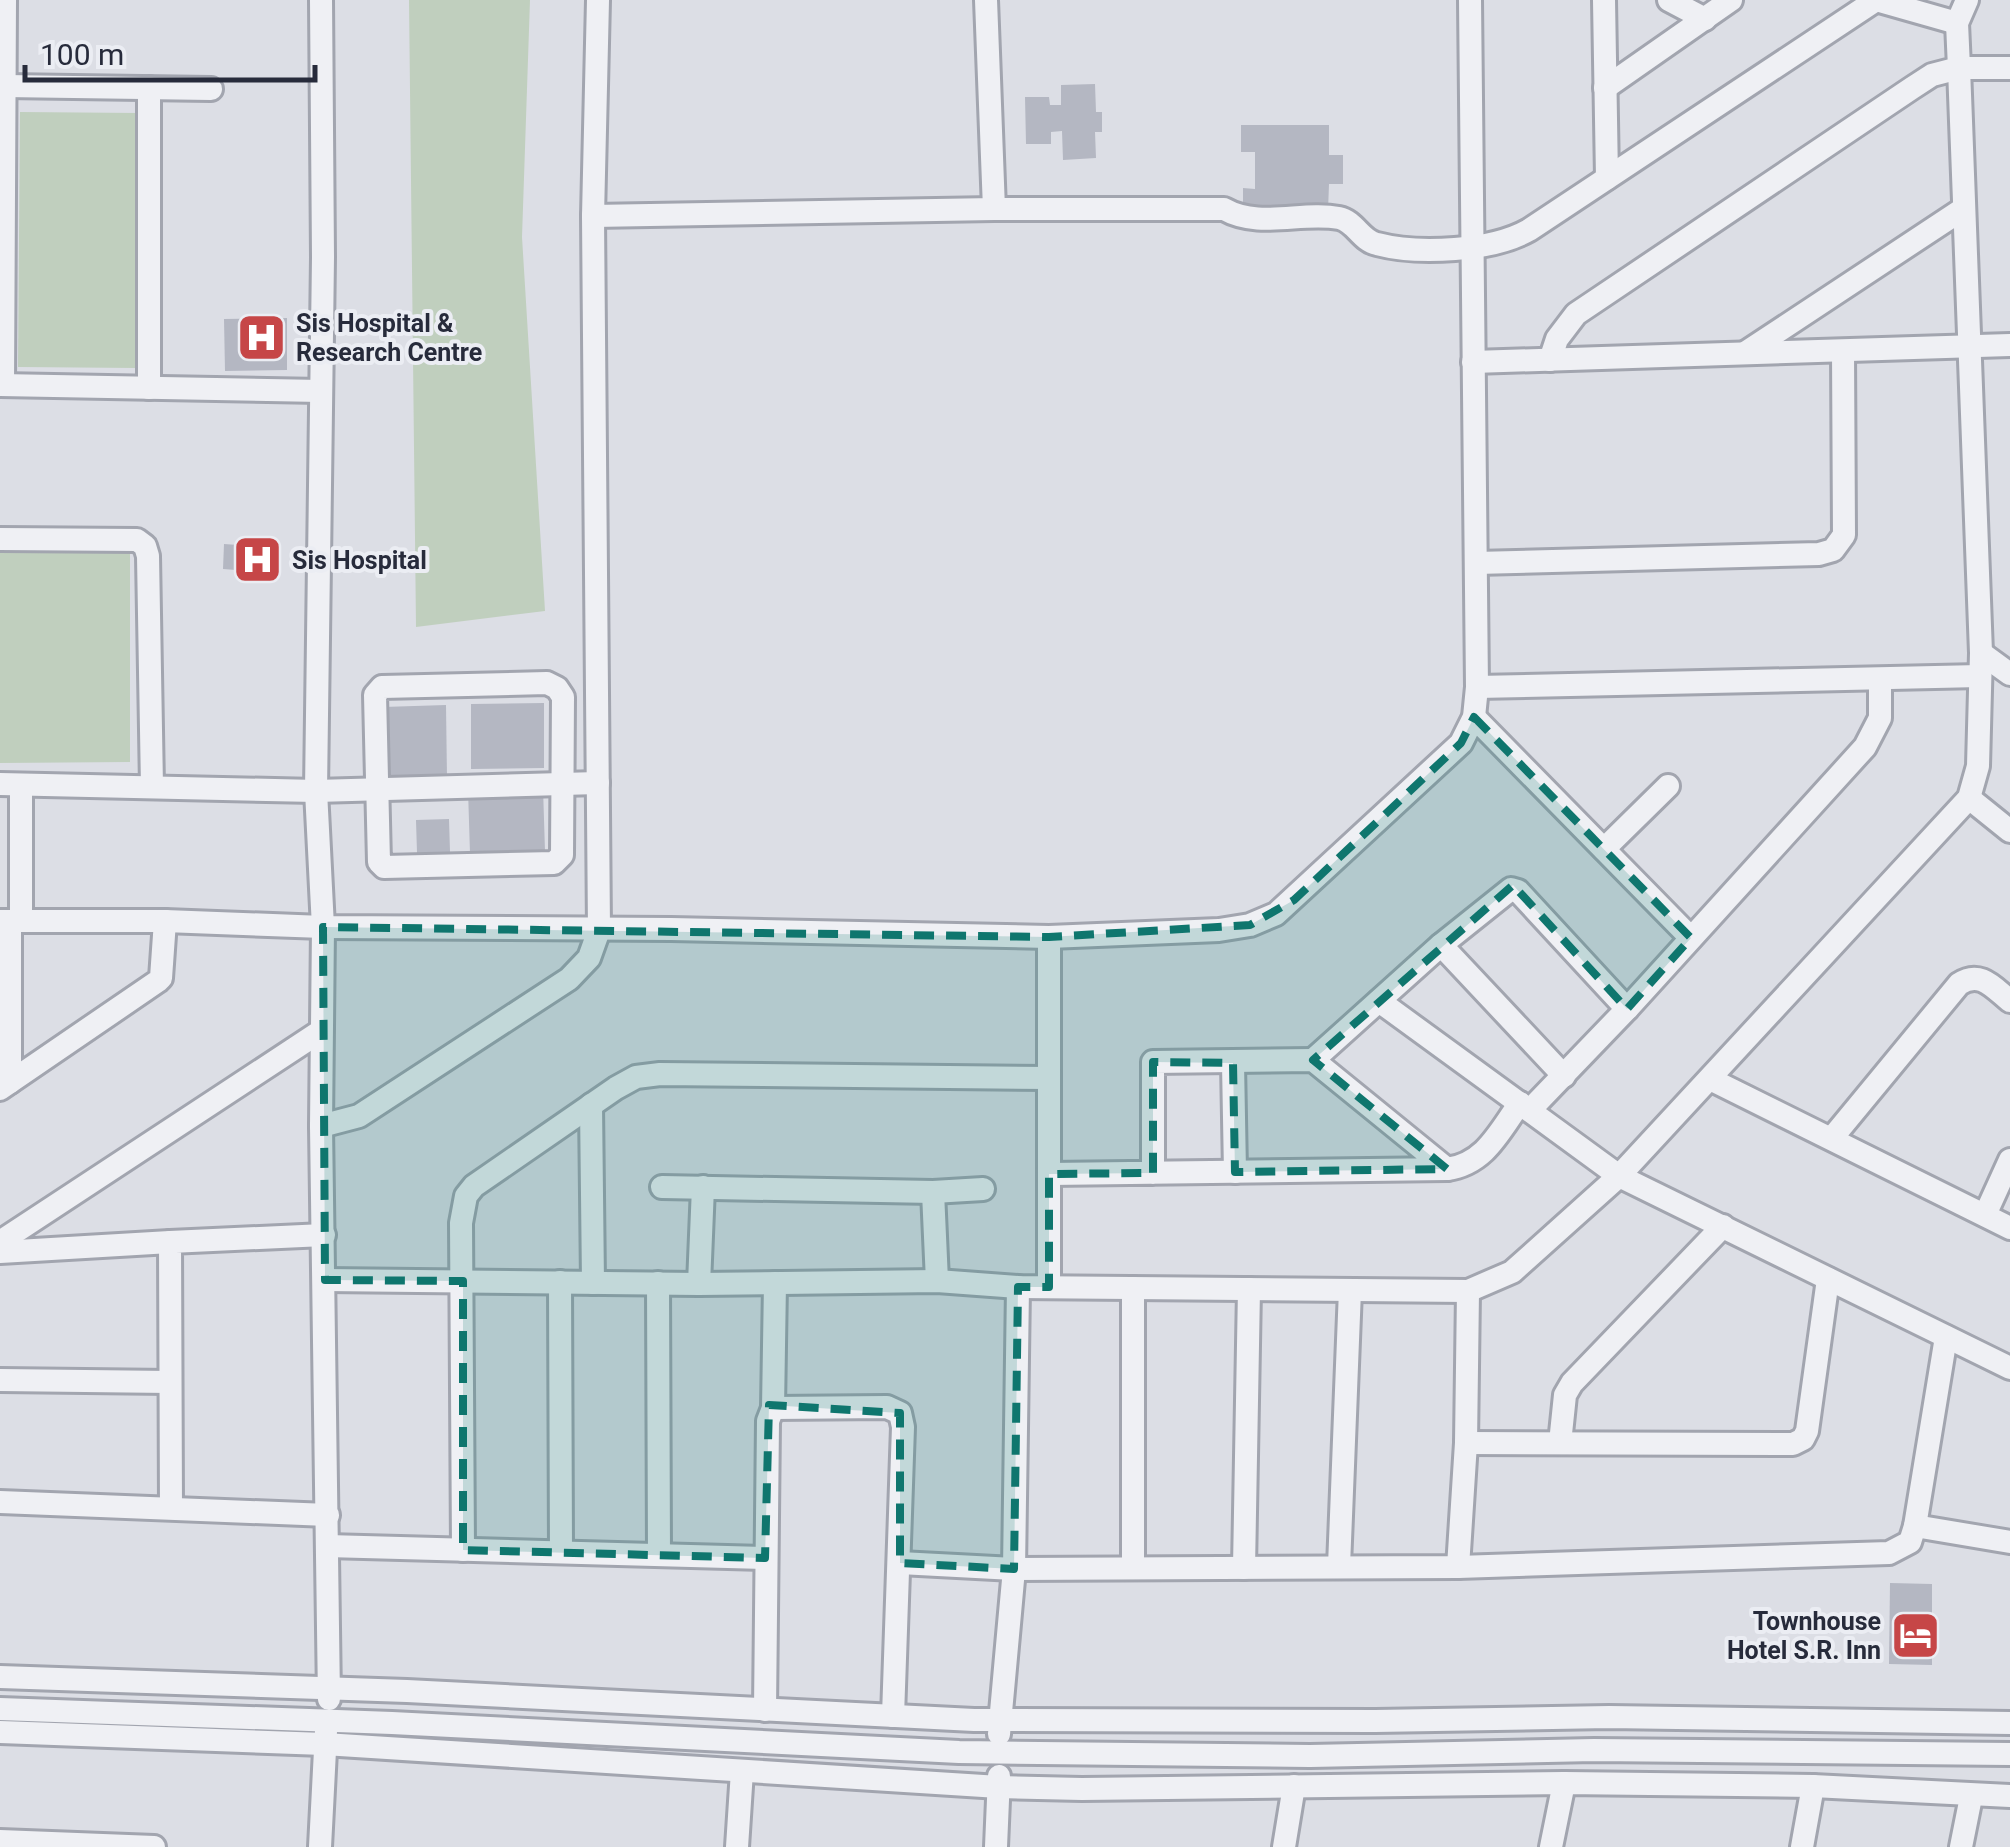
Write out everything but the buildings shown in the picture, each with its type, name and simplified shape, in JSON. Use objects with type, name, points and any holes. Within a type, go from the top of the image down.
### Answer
[{"type":"street","points":[[5,0],[1,385],[321,391]]},
{"type":"street","points":[[320,1847],[328,1721],[323,927],[316,791],[321,0]]},
{"type":"street","points":[[322,1126],[359,1116],[569,979],[589,958],[599,930],[593,216],[598,0]]},
{"type":"street","points":[[986,0],[994,209]]},
{"type":"street","points":[[10,921],[166,920],[323,927],[1049,937],[1219,930],[1250,925],[1276,914],[1462,744],[1474,717],[1478,687],[1470,0]]},
{"type":"street","points":[[1604,0],[1607,178]]},
{"type":"street","points":[[1668,0],[1705,19]]},
{"type":"street","points":[[1605,88],[1731,0]]},
{"type":"street","points":[[593,216],[994,209],[1224,210],[1249,218],[1342,218],[1375,244],[1473,248],[1512,240],[1876,0],[1957,23]]},
{"type":"street","points":[[325,1280],[699,1284],[937,1281],[1018,1287],[1468,1290],[1512,1272],[1619,1176],[1968,798],[1978,766],[1980,664],[1957,23],[1968,0]]},
{"type":"street","points":[[1550,360],[1557,339],[1576,314],[1912,88],[1932,76],[1959,68],[2010,68]]},
{"type":"street","points":[[5,86],[210,89]]},
{"type":"street","points":[[149,88],[149,388]]},
{"type":"street","points":[[1742,354],[1963,209]]},
{"type":"street","points":[[1473,362],[2010,345]]},
{"type":"street","points":[[1476,562],[1819,554],[1833,550],[1844,534],[1843,352]]},
{"type":"street","points":[[0,539],[137,540],[145,546],[152,788]]},
{"type":"street","points":[[1478,687],[1880,680],[1980,664],[2010,674]]},
{"type":"street","points":[[1049,1174],[1447,1169],[1473,1162],[1525,1107],[1564,1076],[1873,737],[1880,718],[1880,680]]},
{"type":"street","points":[[547,683],[563,696],[562,855],[554,862],[384,867],[380,862],[378,789],[376,695],[382,687],[547,683]]},
{"type":"street","points":[[1474,717],[1691,938]]},
{"type":"street","points":[[5,1086],[10,784],[316,791],[598,783]]},
{"type":"street","points":[[1604,849],[1668,786]]},
{"type":"street","points":[[1968,798],[2010,831]]},
{"type":"street","points":[[1153,1172],[1153,1062],[1313,1060],[1441,944],[1511,889],[1518,891],[1627,1009]]},
{"type":"street","points":[[5,1086],[161,978],[166,920]]},
{"type":"street","points":[[1049,937],[1049,1287]]},
{"type":"street","points":[[1441,944],[1564,1076]]},
{"type":"street","points":[[1832,1138],[1959,984],[1970,976],[1980,977],[2010,1001]]},
{"type":"street","points":[[1379,1001],[1619,1176],[2010,1368]]},
{"type":"street","points":[[0,1242],[321,1030]]},
{"type":"street","points":[[1313,1060],[1447,1169]]},
{"type":"street","points":[[1232,1063],[1235,1172]]},
{"type":"street","points":[[463,1550],[460,1223],[466,1196],[474,1186],[636,1077],[660,1074],[1049,1078]]},
{"type":"street","points":[[1710,1078],[2010,1228]]},
{"type":"street","points":[[591,1105],[592,1282]]},
{"type":"street","points":[[1985,1215],[2010,1160]]},
{"type":"street","points":[[662,1187],[934,1192],[983,1189]]},
{"type":"street","points":[[699,1284],[703,1187]]},
{"type":"street","points":[[934,1192],[937,1281]]},
{"type":"street","points":[[1560,1443],[1565,1395],[1572,1384],[1723,1226]]},
{"type":"street","points":[[0,1252],[324,1235]]},
{"type":"street","points":[[170,1242],[170,1508]]},
{"type":"street","points":[[1466,1444],[1778,1446],[1803,1439],[1828,1279]]},
{"type":"street","points":[[560,1282],[561,1552]]},
{"type":"street","points":[[765,1710],[765,1558],[768,1421],[773,1408],[774,1282]]},
{"type":"street","points":[[658,1283],[660,1555]]},
{"type":"street","points":[[996,1847],[1000,1718],[1014,1569],[1018,1287]]},
{"type":"street","points":[[1133,1288],[1133,1568]]},
{"type":"street","points":[[1244,1568],[1249,1289]]},
{"type":"street","points":[[1339,1566],[1350,1290]]},
{"type":"street","points":[[1458,1567],[1466,1444],[1468,1290]]},
{"type":"street","points":[[900,1562],[1014,1569],[1458,1567],[1889,1553],[1910,1542],[1915,1526],[1946,1337]]},
{"type":"street","points":[[0,1380],[170,1382]]},
{"type":"street","points":[[773,1408],[888,1407],[900,1414],[903,1426],[894,1716]]},
{"type":"street","points":[[0,1502],[328,1514]]},
{"type":"street","points":[[1915,1526],[2010,1542]]},
{"type":"street","points":[[327,1546],[765,1558]]},
{"type":"street","points":[[0,1676],[894,1716],[2010,1723]]},
{"type":"street","points":[[0,1709],[999,1752],[1310,1756],[1594,1750],[2010,1754]]},
{"type":"street","points":[[0,1732],[324,1744],[1082,1790],[1564,1783],[1813,1786],[1970,1797],[2010,1796]]},
{"type":"street","points":[[738,1847],[742,1771]]},
{"type":"street","points":[[1551,1847],[1564,1783]]},
{"type":"street","points":[[1284,1847],[1294,1786]]},
{"type":"street","points":[[1802,1847],[1813,1786]]},
{"type":"street","points":[[1962,1847],[1970,1797]]},
{"type":"street","points":[[0,1841],[48,1846],[154,1847]]},
{"type":"highlighted area","points":[[1474,717],[1691,938],[1627,1009],[1513,885],[1313,1060],[1447,1169],[1235,1172],[1233,1063],[1153,1062],[1153,1173],[1049,1174],[1049,1287],[1018,1287],[1014,1569],[900,1563],[900,1413],[769,1405],[765,1558],[463,1550],[463,1281],[325,1280],[323,927],[1049,937],[1250,925],[1294,900],[1461,743]]},
{"type":"green space","points":[[409,0],[530,0],[522,237],[545,611],[416,627]]},
{"type":"green space","points":[[20,112],[139,113],[136,368],[18,367]]},
{"type":"green space","points":[[0,551],[130,551],[130,762],[0,763]]},
{"type":"place","name":"Sis Hospital & Research Centre","points":[[261,337]]},
{"type":"place","name":"Sis Hospital","points":[[257,560]]},
{"type":"place","name":"Townhouse Hotel S.R. Inn","points":[[1916,1635]]}]
